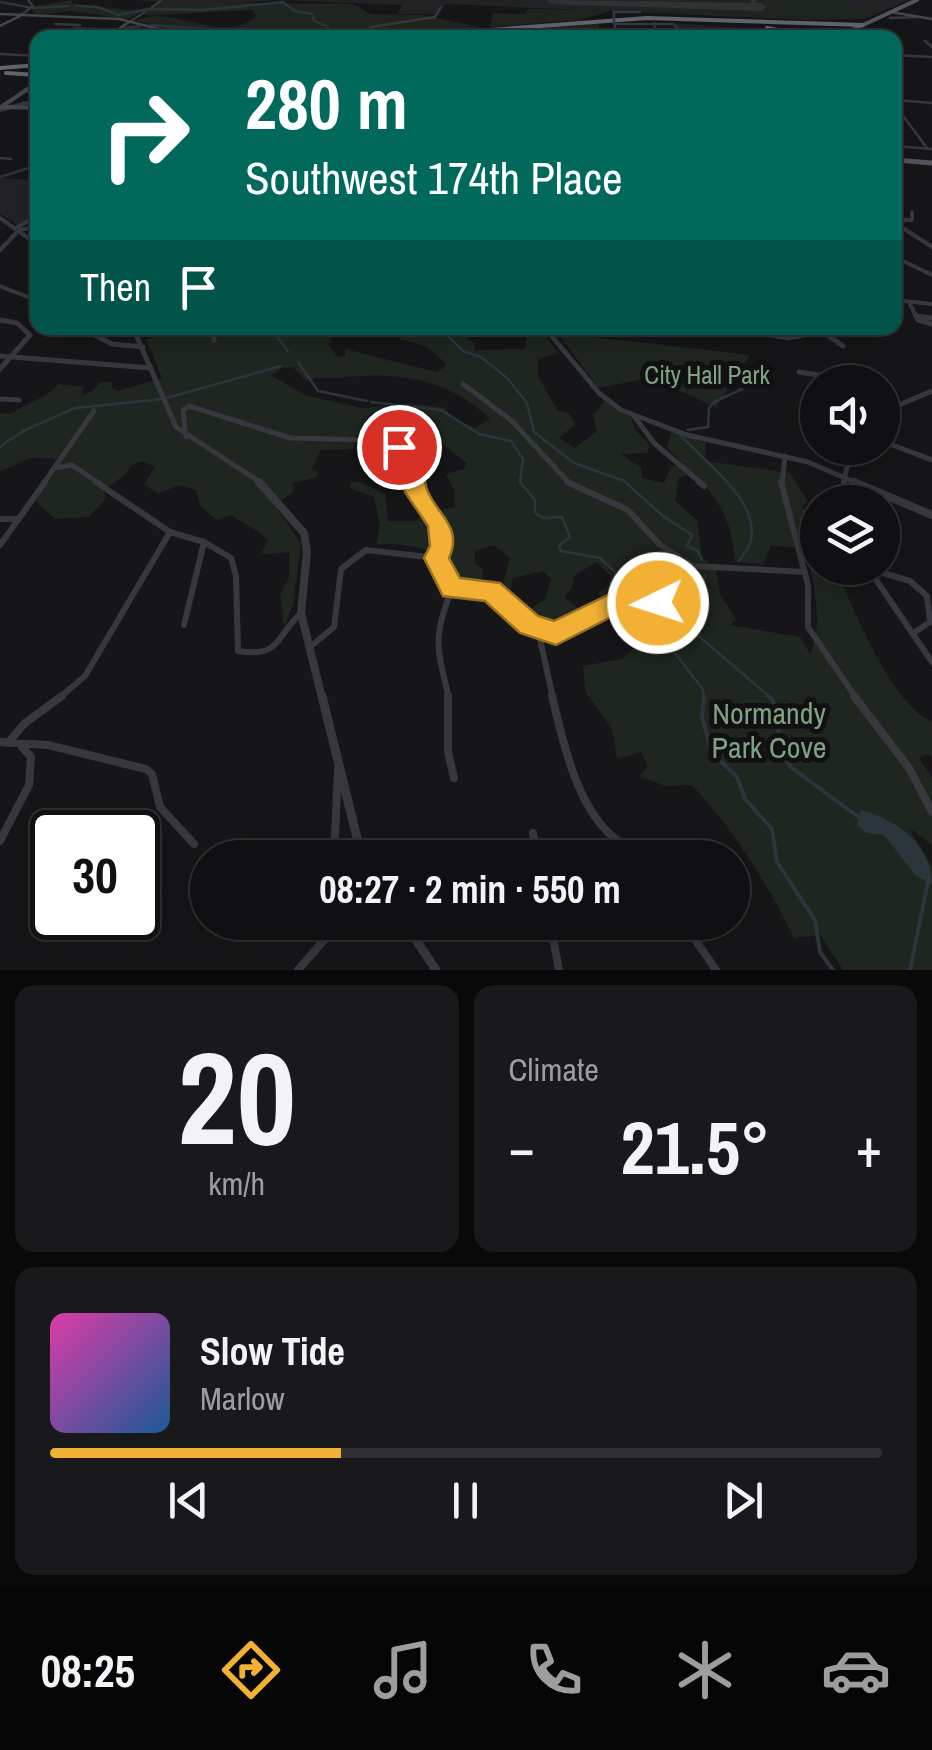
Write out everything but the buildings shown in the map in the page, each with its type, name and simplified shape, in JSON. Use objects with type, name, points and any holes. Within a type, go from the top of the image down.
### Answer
[{"type":"highway","points":[[498,30],[669,18],[854,25]]},
{"type":"highway","points":[[510,30],[647,20],[862,25]]},
{"type":"highway","points":[[647,20],[729,22],[774,30]]},
{"type":"highway","points":[[0,70],[30,73]]},
{"type":"highway","points":[[0,70],[30,73]]},
{"type":"main road","points":[[851,30],[917,0]]},
{"type":"main road","points":[[889,14],[932,19]]},
{"type":"main road","points":[[0,26],[21,15]]},
{"type":"main road","points":[[0,17],[93,18],[168,30]]},
{"type":"main road","points":[[116,30],[136,17]]},
{"type":"main road","points":[[118,30],[127,22]]},
{"type":"main road","points":[[1,107],[30,84]]},
{"type":"main road","points":[[1,107],[26,90]]},
{"type":"main road","points":[[10,103],[18,103]]},
{"type":"main road","points":[[1,107],[30,108]]},
{"type":"main road","points":[[902,161],[932,163]]},
{"type":"street","points":[[21,15],[32,8],[28,0]]},
{"type":"street","points":[[152,8],[161,1]]},
{"type":"street","points":[[366,30],[435,17],[441,7]]},
{"type":"street","points":[[136,17],[145,12]]},
{"type":"street","points":[[614,19],[640,12]]},
{"type":"street","points":[[889,14],[919,17]]},
{"type":"street","points":[[76,28],[93,18]]},
{"type":"street","points":[[614,19],[674,24],[680,30]]},
{"type":"street","points":[[614,19],[615,30]]},
{"type":"street","points":[[55,24],[80,25]]},
{"type":"street","points":[[654,24],[655,30]]},
{"type":"street","points":[[926,41],[932,48]]},
{"type":"street","points":[[0,54],[30,56]]},
{"type":"street","points":[[902,55],[932,57]]},
{"type":"street","points":[[26,90],[30,91]]},
{"type":"street","points":[[1,107],[30,101]]},
{"type":"street","points":[[902,103],[931,104]]},
{"type":"street","points":[[902,112],[929,149]]},
{"type":"street","points":[[902,147],[929,149]]},
{"type":"street","points":[[0,158],[10,159]]},
{"type":"street","points":[[902,221],[912,220],[912,212]]},
{"type":"street","points":[[0,218],[30,239]]},
{"type":"street","points":[[0,250],[30,221]]},
{"type":"street","points":[[902,226],[932,244]]},
{"type":"street","points":[[18,229],[30,228]]},
{"type":"street","points":[[902,260],[932,275]]},
{"type":"street","points":[[0,286],[30,298]]},
{"type":"street","points":[[902,301],[932,304]]},
{"type":"street","points":[[910,302],[917,318],[932,321]]},
{"type":"street","points":[[0,320],[17,324],[30,335],[0,369]]},
{"type":"street","points":[[95,335],[112,344],[143,347]]},
{"type":"street","points":[[137,335],[167,410],[186,437],[263,484],[300,524],[307,552],[301,612],[357,840]]},
{"type":"street","points":[[214,335],[214,340]]},
{"type":"street","points":[[550,335],[606,400],[634,416],[700,438],[808,462],[932,515]]},
{"type":"street","points":[[763,335],[806,335]]},
{"type":"street","points":[[828,335],[843,346]]},
{"type":"street","points":[[0,356],[152,368]]},
{"type":"street","points":[[464,384],[512,421],[568,484],[628,510],[660,545],[693,566],[800,572]]},
{"type":"street","points":[[900,402],[932,390]]},
{"type":"street","points":[[0,398],[18,400]]},
{"type":"street","points":[[186,437],[183,410],[189,406],[303,440],[365,439],[410,454],[416,492],[439,524],[442,546],[436,558]]},
{"type":"street","points":[[0,545],[94,411]]},
{"type":"street","points":[[634,416],[644,437],[671,454],[704,486]]},
{"type":"street","points":[[900,448],[932,460]]},
{"type":"street","points":[[785,456],[781,481],[800,553]]},
{"type":"street","points":[[55,468],[72,464],[170,532],[204,542],[224,553],[234,566],[236,649],[241,652],[260,652],[277,645],[301,612]]},
{"type":"street","points":[[844,485],[848,465]]},
{"type":"street","points":[[0,518],[18,520]]},
{"type":"street","points":[[4,743],[32,713],[63,696],[85,676],[170,532]]},
{"type":"street","points":[[184,625],[204,542]]},
{"type":"street","points":[[310,647],[334,627],[341,569],[366,550],[436,558]]},
{"type":"street","points":[[436,558],[452,589],[438,623],[436,643],[448,687],[448,752],[454,778]]},
{"type":"street","points":[[452,589],[491,591],[538,630],[564,632],[618,601],[666,602],[676,595],[693,566]]},
{"type":"street","points":[[900,576],[930,596],[930,622],[914,632]]},
{"type":"street","points":[[805,585],[806,618],[814,638],[909,768],[932,812]]},
{"type":"street","points":[[880,585],[932,662]]},
{"type":"street","points":[[538,630],[565,746],[599,822],[620,840]]},
{"type":"street","points":[[4,743],[48,745],[146,769],[152,774],[160,807],[190,840]]},
{"type":"street","points":[[0,841],[32,775],[31,757],[20,745]]},
{"type":"street","points":[[336,840],[338,769]]},
{"type":"street","points":[[533,833],[534,840]]},
{"type":"street","points":[[298,970],[324,940]]},
{"type":"street","points":[[416,940],[436,970]]},
{"type":"street","points":[[553,940],[559,970]]},
{"type":"street","points":[[695,940],[716,970]]},
{"type":"shaded area","points":[[132,0],[273,0],[222,5]]},
{"type":"shaded area","points":[[273,0],[909,0],[865,19],[807,20],[446,4],[435,14],[397,14],[402,5]]},
{"type":"shaded area","points":[[673,23],[759,30],[675,30]]},
{"type":"shaded area","points":[[0,178],[30,180],[30,219],[19,226],[0,214]]},
{"type":"shaded area","points":[[861,810],[887,820],[910,836],[926,857],[932,884],[916,876],[884,835],[866,833],[857,825]]},
{"type":"green space","points":[[72,0],[72,4],[129,10],[163,2],[353,4],[371,14],[424,15],[483,28],[174,30],[136,21],[165,17],[228,27],[256,16],[253,10],[156,15],[145,15],[144,11],[127,19],[70,11],[38,15],[32,10]]},
{"type":"green space","points":[[362,0],[780,10],[778,6],[764,5],[762,0],[848,0],[853,3],[846,4],[869,13],[855,18]]},
{"type":"green space","points":[[528,9],[610,11],[579,20],[490,27],[493,13],[525,14]]},
{"type":"green space","points":[[598,24],[599,28],[612,29],[612,30],[524,30]]},
{"type":"green space","name":"Normandy Park Cove","points":[[162,335],[333,335],[328,345],[338,357],[345,356],[345,349],[437,372],[447,365],[431,350],[400,340],[401,335],[463,335],[475,344],[474,350],[525,349],[527,335],[545,335],[559,353],[538,359],[538,376],[558,411],[569,413],[575,424],[559,438],[575,448],[597,431],[593,415],[605,401],[631,417],[635,430],[650,445],[647,453],[621,454],[641,468],[642,478],[664,483],[671,467],[683,464],[667,448],[671,432],[706,443],[704,461],[790,473],[800,489],[800,548],[771,546],[763,564],[735,562],[724,514],[695,474],[679,477],[675,501],[697,520],[702,557],[716,570],[720,594],[736,619],[730,625],[800,637],[810,654],[817,616],[813,585],[843,585],[888,676],[917,712],[932,722],[932,757],[927,754],[919,758],[932,778],[932,845],[908,827],[932,866],[932,970],[843,970],[820,935],[794,938],[750,860],[750,840],[736,840],[692,785],[665,786],[639,776],[648,766],[641,752],[617,759],[612,729],[585,691],[583,666],[622,659],[655,630],[649,626],[641,631],[630,630],[614,596],[603,601],[598,592],[606,588],[611,576],[596,562],[574,576],[572,588],[564,597],[584,613],[561,624],[547,625],[525,613],[546,598],[551,579],[543,571],[513,578],[510,591],[514,604],[496,588],[504,581],[510,558],[494,545],[475,551],[475,563],[484,570],[481,580],[459,580],[436,554],[401,545],[376,544],[380,525],[374,497],[350,488],[350,483],[358,481],[385,494],[388,521],[416,521],[422,514],[455,507],[454,490],[446,474],[464,469],[467,463],[432,436],[419,435],[413,445],[403,450],[415,473],[424,463],[431,462],[420,477],[406,478],[403,470],[372,455],[382,439],[355,436],[354,449],[321,450],[312,469],[318,472],[317,477],[293,483],[293,492],[274,505],[301,543],[293,605],[284,627],[280,594],[289,578],[289,552],[260,555],[268,540],[231,515],[217,520],[201,507],[196,490],[179,485],[158,494],[144,484],[155,467],[143,461],[131,465],[126,474],[103,491],[106,498],[89,517],[55,519],[35,501],[64,459],[29,458],[0,472],[0,413],[10,414],[58,384],[83,387],[82,395],[93,391],[100,382],[113,382],[111,388],[118,391],[162,378],[146,339]],"holes":[[[293,367],[306,381],[379,376],[419,380],[456,394],[490,419],[475,428],[453,419],[445,408],[411,403],[362,408],[305,395],[271,375]]]},
{"type":"green space","name":"City Hall Park","points":[[559,335],[750,355],[716,407],[651,378],[598,388]]},
{"type":"waterway","points":[[0,2],[33,8],[68,6]]},
{"type":"waterway","points":[[76,6],[97,7],[119,15],[148,9],[203,10],[283,2],[295,11],[312,14],[314,21],[328,27]]},
{"type":"waterway","points":[[151,25],[219,30]]},
{"type":"waterway","points":[[124,28],[140,26]]},
{"type":"waterway","points":[[74,28],[114,30]]},
{"type":"waterway","points":[[0,177],[30,168]]},
{"type":"waterway","points":[[276,335],[288,352]]},
{"type":"waterway","points":[[447,335],[463,351],[481,357],[508,379],[527,403],[534,432],[574,463],[624,481],[663,516],[692,535],[687,546],[698,551],[702,560]]},
{"type":"waterway","points":[[298,362],[318,391],[367,401]]},
{"type":"waterway","points":[[0,447],[23,431],[75,408],[163,399],[281,366]]},
{"type":"waterway","points":[[688,430],[708,427],[709,408],[714,402],[768,377]]},
{"type":"waterway","points":[[371,402],[441,410],[479,434],[511,441],[523,459],[520,482],[535,500],[535,513],[543,518],[562,517],[570,537],[559,546],[561,551],[600,558],[615,572],[612,589],[619,598]]},
{"type":"waterway","points":[[681,436],[728,483],[747,511],[751,540],[739,561]]},
{"type":"waterway","points":[[705,575],[695,633],[771,698]]},
{"type":"waterway","points":[[622,607],[629,626],[648,624],[657,630],[702,688],[705,698]]},
{"type":"waterway","points":[[704,696],[702,717],[712,753],[737,777],[745,799],[772,829],[777,862],[815,920],[820,952],[833,970]]},
{"type":"waterway","points":[[768,696],[773,700],[783,756],[792,768],[861,819]]},
{"type":"waterway","points":[[910,970],[928,882]]},
{"type":"taxiway","points":[[623,2],[690,0]]},
{"type":"taxiway","points":[[740,7],[753,5],[754,0]]},
{"type":"runway","points":[[552,0],[761,7]]},
{"type":"route","points":[[399,447],[412,456],[416,492],[439,524],[442,546],[436,558],[452,589],[484,588],[496,593],[530,625],[556,633],[618,601],[658,603]]}]
